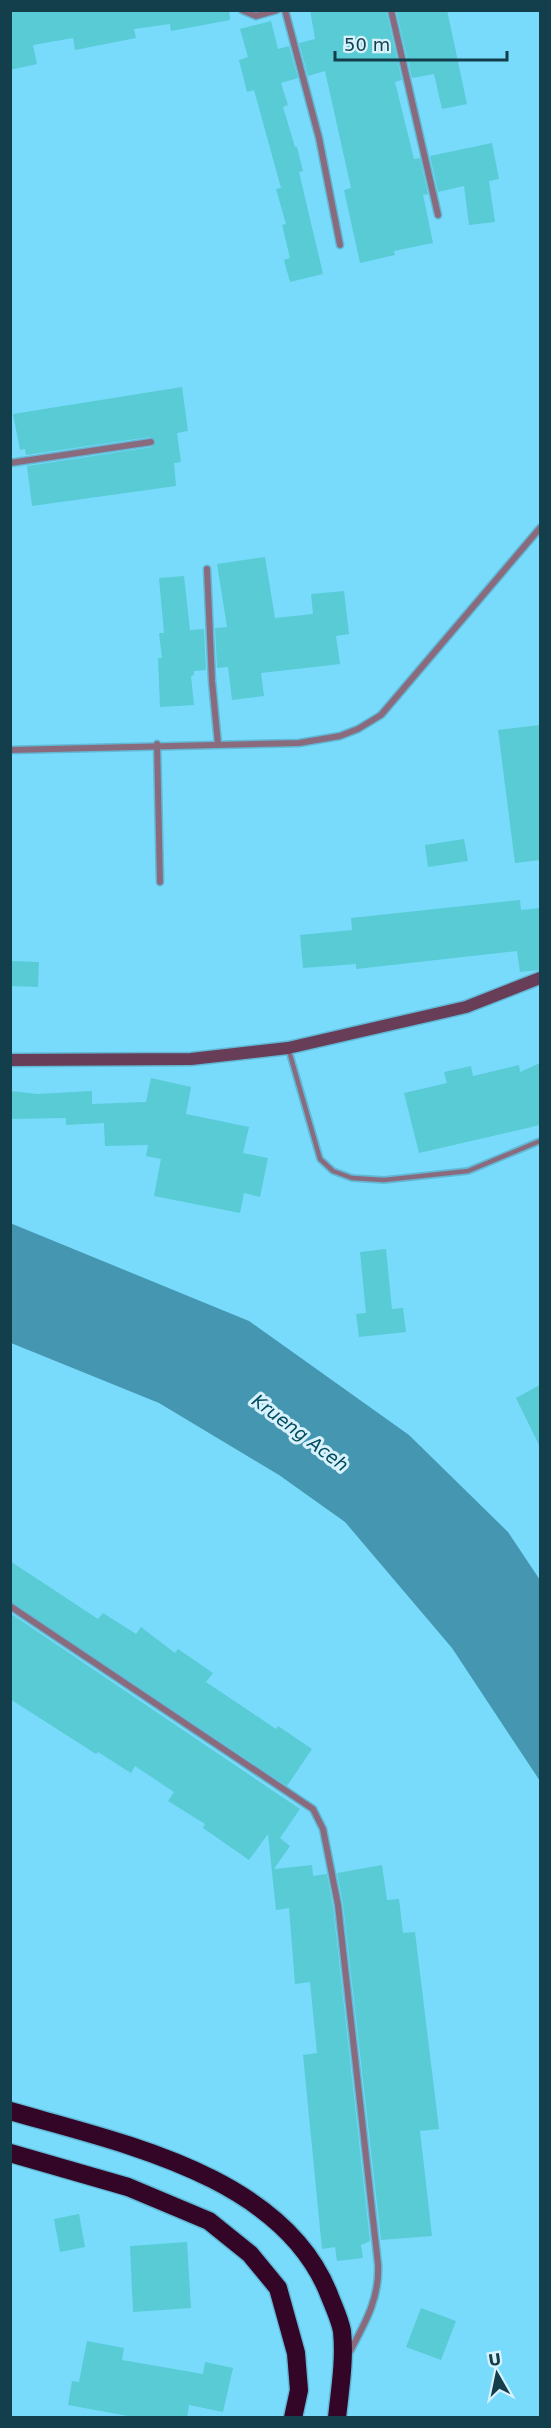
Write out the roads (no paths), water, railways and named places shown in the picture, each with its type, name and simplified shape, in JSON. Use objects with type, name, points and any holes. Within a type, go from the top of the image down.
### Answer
[{"type":"highway","points":[[10,2111],[130,2146],[222,2182],[292,2233],[323,2278],[342,2329],[343,2365],[337,2418]]},
{"type":"highway","points":[[10,2153],[128,2187],[209,2221],[250,2254],[278,2288],[297,2353],[299,2390],[293,2418]]},
{"type":"street","points":[[242,10],[256,16],[278,10]]},
{"type":"street","points":[[285,10],[319,138],[340,245]]},
{"type":"street","points":[[391,10],[438,215]]},
{"type":"street","points":[[10,463],[151,442]]},
{"type":"street","points":[[10,750],[157,744],[299,743],[340,736],[358,729],[381,715],[540,528]]},
{"type":"street","points":[[207,569],[212,681],[219,744]]},
{"type":"street","points":[[157,744],[160,882]]},
{"type":"street","points":[[10,1060],[191,1059],[288,1048],[466,1006],[540,978]]},
{"type":"street","points":[[10,1606],[313,1809],[318,1817],[338,1905],[379,2282],[373,2307],[343,2365]]},
{"type":"lane","points":[[288,1048],[320,1159],[333,1171],[384,1180],[468,1171],[540,1140]]},
{"type":"water","name":"Krueng Aceh","points":[[10,1223],[249,1321],[409,1435],[508,1532],[540,1580],[540,1781],[452,1648],[345,1522],[279,1475],[159,1403],[11,1343]]}]
